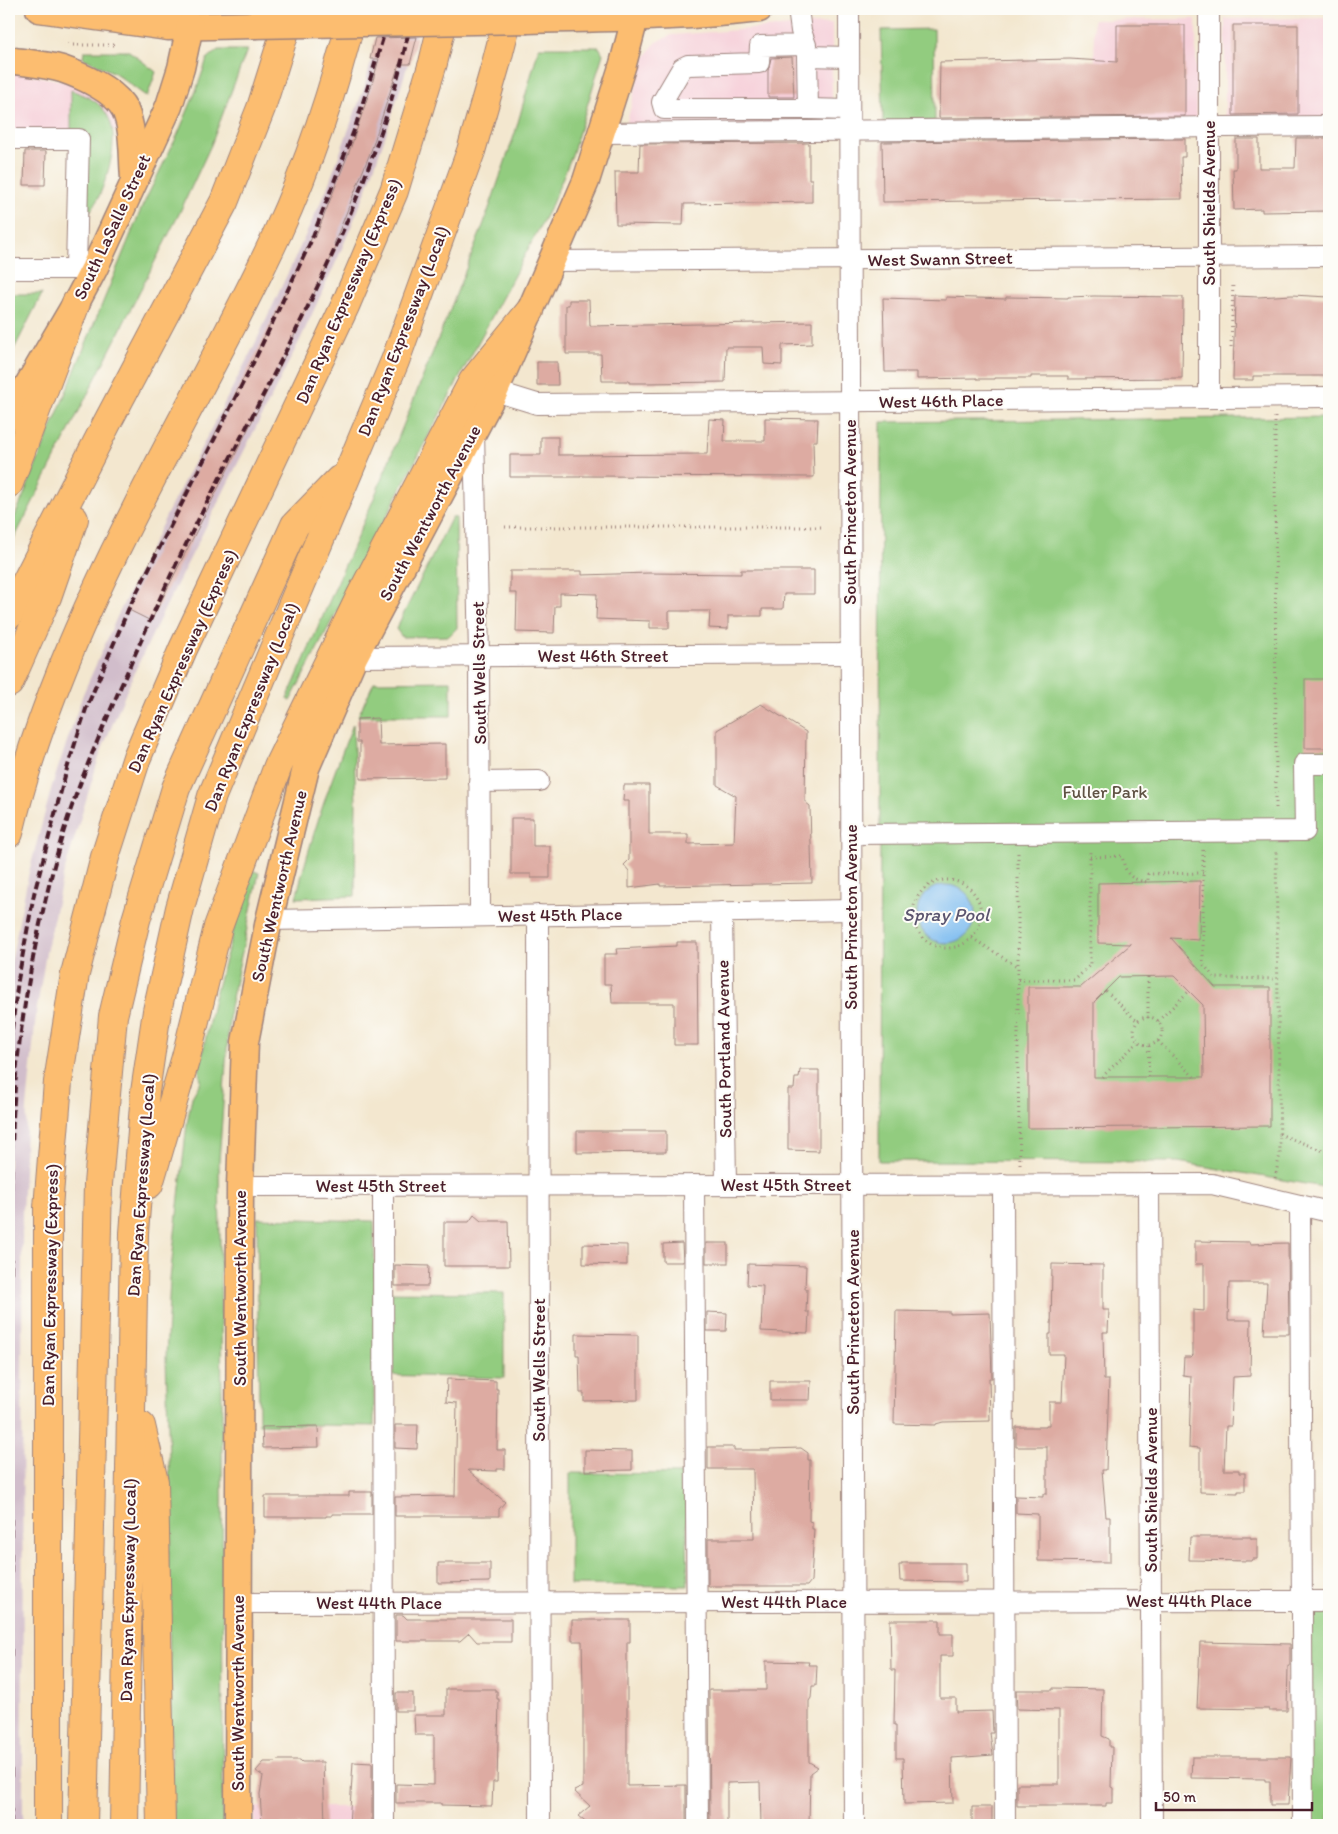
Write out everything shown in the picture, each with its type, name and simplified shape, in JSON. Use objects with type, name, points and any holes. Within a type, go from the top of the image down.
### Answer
[{"type":"highway","points":[[9,615],[224,202],[261,108],[292,9]]},
{"type":"highway","points":[[9,833],[19,790],[50,699],[88,608],[137,507],[227,335],[277,234],[315,140],[340,64],[354,9]]},
{"type":"highway","name":"Dan Ryan Expressway (Express)","points":[[48,1825],[48,1208],[58,1082],[75,974],[105,857],[137,757],[183,649],[346,306],[394,192],[433,63],[446,9]]},
{"type":"highway","name":"Dan Ryan Expressway (Local)","points":[[124,1825],[134,1233],[145,1092],[158,1011],[180,908],[212,796],[395,361],[468,160],[510,9]]},
{"type":"highway","points":[[9,483],[76,303]]},
{"type":"highway","points":[[134,1233],[186,1057],[218,927],[278,766],[360,596],[473,381],[530,311]]},
{"type":"highway","points":[[9,683],[47,597],[108,423]]},
{"type":"highway","points":[[83,1825],[98,1184],[114,1016],[136,920],[176,788],[295,525],[350,468]]},
{"type":"highway","points":[[132,1382],[154,1482],[161,1825]]},
{"type":"main road","points":[[39,9],[168,27],[191,17],[254,25],[546,20],[636,13],[722,13],[759,9]]},
{"type":"main road","name":"South Wentworth Avenue","points":[[238,1825],[240,1186],[245,1042],[269,920],[306,768],[354,657],[495,391],[530,311],[586,181],[623,64],[636,13]]},
{"type":"main road","name":"South LaSalle Street","points":[[11,409],[76,303],[85,269],[134,180],[169,106],[182,68],[191,17]]},
{"type":"main road","points":[[9,60],[60,69],[95,83],[112,95],[124,109],[130,129],[134,180]]},
{"type":"street","points":[[798,9],[806,50],[808,109]]},
{"type":"street","name":"South Princeton Avenue","points":[[849,9],[854,1825]]},
{"type":"street","name":"South Shields Avenue","points":[[1209,9],[1209,398]]},
{"type":"street","points":[[849,57],[806,50],[760,46],[760,63],[688,65],[682,68],[662,102],[664,109],[849,110]]},
{"type":"street","points":[[601,133],[1329,126]]},
{"type":"street","points":[[9,139],[79,139],[85,269],[9,269]]},
{"type":"street","name":"West Swann Street","points":[[552,260],[850,260],[1329,256]]},
{"type":"street","name":"West 46th Place","points":[[495,391],[536,404],[1329,397]]},
{"type":"street","name":"South Wells Street","points":[[474,431],[479,656],[480,916]]},
{"type":"street","name":"West 46th Street","points":[[354,657],[851,654]]},
{"type":"street","points":[[851,834],[1305,831],[1304,764],[1329,764]]},
{"type":"street","points":[[479,782],[539,781]]},
{"type":"street","name":"West 45th Place","points":[[269,920],[852,910]]},
{"type":"street","name":"South Portland Avenue","points":[[722,912],[726,1185]]},
{"type":"street","name":"South Wells Street","points":[[538,915],[540,1825]]},
{"type":"street","points":[[1003,1184],[1006,1825]]},
{"type":"street","name":"South Shields Avenue","points":[[1149,1184],[1152,1825]]},
{"type":"street","name":"West 45th Street","points":[[240,1186],[1212,1184],[1329,1212]]},
{"type":"street","points":[[694,1185],[698,1825]]},
{"type":"street","points":[[383,1186],[384,1825]]},
{"type":"street","points":[[1300,1205],[1303,1825]]},
{"type":"street","name":"West 44th Place","points":[[238,1603],[1329,1601]]},
{"type":"path","points":[[64,45],[119,45]]},
{"type":"path","points":[[1231,355],[1233,282]]},
{"type":"path","points":[[1275,412],[1277,979],[1280,1134],[1280,1154],[1275,1179]]},
{"type":"path","points":[[505,527],[824,527]]},
{"type":"path","points":[[1203,831],[1203,964],[1215,978],[1277,979]]},
{"type":"path","points":[[1018,832],[1020,1169]]},
{"type":"path","points":[[1018,980],[1074,980],[1090,965],[1090,832]]},
{"type":"path","points":[[1090,857],[1122,856],[1124,869],[1130,877],[1148,882],[1148,874],[1203,873]]},
{"type":"path","points":[[943,880],[960,882],[967,886],[978,899],[981,915],[980,923],[972,938],[960,946],[952,948],[937,947],[924,940],[913,920],[914,905],[921,891],[943,880]]},
{"type":"path","points":[[972,938],[1018,967]]},
{"type":"path","points":[[1148,977],[1148,1018]]},
{"type":"path","points":[[1106,991],[1138,1022]]},
{"type":"path","points":[[1158,1021],[1189,991]]},
{"type":"path","points":[[1138,1042],[1134,1032],[1138,1022],[1148,1018],[1158,1021]]},
{"type":"path","points":[[1138,1042],[1149,1045],[1158,1041],[1162,1031],[1158,1021]]},
{"type":"path","points":[[1158,1041],[1194,1077]]},
{"type":"path","points":[[1102,1077],[1138,1042]]},
{"type":"path","points":[[1148,1078],[1149,1045]]},
{"type":"path","points":[[1280,1134],[1329,1153]]},
{"type":"shaded area","points":[[385,9],[421,9],[407,67],[366,191],[300,340],[166,606],[135,671],[100,754],[62,879],[46,953],[36,1014],[27,1108],[22,1214],[23,1825],[9,1825],[9,972],[29,872],[52,786],[83,694],[117,617],[168,512],[254,346],[326,191],[364,88]]},
{"type":"shaded area","points":[[1329,18],[1329,126],[1225,127],[1225,19]]},
{"type":"shaded area","points":[[1196,19],[1196,128],[1098,128],[1093,20]]},
{"type":"shaded area","points":[[832,23],[832,130],[624,133],[639,75],[646,56],[656,42],[672,35]]},
{"type":"shaded area","points":[[9,71],[73,83],[106,103],[115,117],[119,131],[9,132]]},
{"type":"shaded area","points":[[254,1807],[384,1807],[384,1825],[254,1825]]},
{"type":"green space","points":[[934,29],[935,121],[883,122],[881,30]]},
{"type":"green space","points":[[539,47],[599,47],[603,54],[572,155],[552,204],[290,701],[287,699],[374,498],[484,223],[515,133]]},
{"type":"green space","points":[[218,50],[247,50],[211,145],[179,214],[9,549],[9,531],[142,207],[177,136],[207,59]]},
{"type":"green space","points":[[84,51],[129,51],[156,72],[147,97],[115,73],[83,58]]},
{"type":"green space","points":[[71,90],[90,98],[103,108],[113,131],[112,153],[107,175],[99,197],[86,217],[87,132],[71,132]]},
{"type":"green space","points":[[9,294],[42,294],[9,359]]},
{"type":"green space","name":"Fuller Park","points":[[1329,417],[1329,1188],[1178,1162],[879,1161],[881,422]]},
{"type":"green space","points":[[452,517],[456,518],[457,628],[449,636],[402,637],[396,629]]},
{"type":"green space","points":[[451,681],[451,716],[358,716],[374,682]]},
{"type":"green space","points":[[353,724],[356,802],[355,896],[296,898],[308,853],[336,767]]},
{"type":"green space","points":[[251,870],[259,873],[230,1007],[219,1161],[222,1399],[223,1825],[173,1825],[168,1560],[171,1529],[166,1357],[170,1279],[187,1123],[192,1097],[201,1081],[199,1071],[214,998]]},
{"type":"green space","points":[[257,1218],[374,1221],[375,1292],[504,1293],[504,1378],[374,1375],[374,1426],[259,1424]]},
{"type":"green space","points":[[570,1473],[686,1474],[688,1586],[570,1585]]},
{"type":"green space","points":[[1307,1613],[1329,1613],[1329,1825],[1307,1825]]},
{"type":"water","name":"Spray Pool","points":[[946,885],[957,887],[970,898],[975,914],[973,925],[962,938],[946,943],[935,941],[922,930],[917,914],[919,903],[930,890]]},
{"type":"building","points":[[1117,25],[1185,25],[1185,116],[939,118],[940,62],[1070,59],[1117,62]]},
{"type":"building","points":[[1233,25],[1298,25],[1298,114],[1233,115]]},
{"type":"building","points":[[417,37],[410,64],[399,64],[372,148],[334,244],[337,245],[279,368],[151,621],[127,609],[255,356],[313,235],[316,236],[351,147],[372,84],[379,59],[370,59],[375,38]]},
{"type":"building","points":[[792,57],[794,97],[768,97],[768,71],[771,58]]},
{"type":"building","points":[[1296,138],[1329,138],[1329,211],[1262,212],[1262,209],[1234,210],[1233,169],[1236,169],[1236,139],[1259,139],[1259,168],[1295,168]]},
{"type":"building","points":[[1185,139],[1185,157],[1181,157],[1182,199],[883,202],[882,142]]},
{"type":"building","points":[[809,143],[809,179],[812,179],[812,202],[684,204],[683,225],[616,224],[615,172],[639,172],[640,144]]},
{"type":"building","points":[[25,151],[46,151],[45,185],[24,185]]},
{"type":"building","points":[[1292,295],[1329,297],[1329,376],[1253,376],[1253,380],[1233,380],[1235,296]]},
{"type":"building","points":[[1094,296],[1183,297],[1182,378],[1068,379],[1068,376],[1031,376],[1031,378],[995,379],[917,379],[917,372],[885,372],[883,298],[946,300],[946,297],[1006,299],[1006,297],[1068,298]]},
{"type":"building","points":[[569,300],[589,300],[590,326],[812,322],[812,344],[782,345],[782,365],[764,364],[763,347],[726,347],[725,382],[629,383],[629,381],[602,381],[601,354],[566,354],[566,305],[569,305]]},
{"type":"building","points":[[537,362],[557,362],[558,385],[537,385]]},
{"type":"building","points":[[765,418],[818,419],[817,441],[813,441],[814,477],[510,477],[510,455],[541,455],[541,437],[558,437],[558,455],[707,454],[709,419],[725,420],[724,441],[765,441]]},
{"type":"building","points":[[741,570],[814,570],[814,594],[784,594],[783,609],[762,609],[762,616],[728,616],[728,629],[709,628],[710,611],[669,611],[669,628],[650,628],[650,621],[596,619],[597,594],[560,593],[560,606],[555,606],[554,633],[516,632],[517,593],[510,593],[510,571],[582,571],[582,575],[649,573],[741,574]]},
{"type":"building","points":[[1305,679],[1329,679],[1329,748],[1305,748]]},
{"type":"building","points":[[761,704],[806,732],[805,802],[810,806],[812,883],[660,886],[660,884],[629,888],[629,871],[624,865],[629,860],[629,801],[623,801],[624,785],[649,785],[649,834],[688,834],[688,844],[734,843],[736,796],[717,785],[717,730]]},
{"type":"building","points":[[378,718],[379,745],[445,744],[445,778],[360,779],[360,742],[357,742],[357,719]]},
{"type":"building","points":[[511,818],[533,818],[533,846],[550,846],[550,878],[531,878],[531,874],[511,874]]},
{"type":"building","points":[[1200,881],[1199,940],[1171,938],[1215,987],[1270,987],[1270,1126],[1028,1128],[1028,987],[1081,987],[1131,944],[1098,943],[1098,883]],"holes":[[[1174,976],[1203,1005],[1204,1077],[1094,1077],[1094,1002],[1119,977]]]},
{"type":"building","points":[[677,942],[697,942],[698,1045],[674,1045],[674,1003],[612,1003],[611,984],[604,984],[604,954],[617,954],[616,949],[677,946]]},
{"type":"building","points":[[800,1070],[819,1070],[819,1151],[788,1150],[788,1089],[794,1089],[795,1078],[799,1078]]},
{"type":"building","points":[[577,1131],[666,1131],[666,1152],[577,1153]]},
{"type":"building","points":[[474,1215],[481,1221],[508,1221],[509,1266],[444,1266],[444,1222],[469,1222]]},
{"type":"building","points":[[1195,1241],[1250,1242],[1250,1244],[1288,1243],[1289,1334],[1264,1334],[1267,1283],[1229,1283],[1228,1320],[1251,1320],[1250,1376],[1233,1377],[1231,1426],[1226,1426],[1224,1470],[1239,1470],[1239,1473],[1245,1473],[1245,1491],[1238,1491],[1238,1493],[1200,1492],[1200,1448],[1189,1447],[1191,1376],[1183,1375],[1184,1357],[1191,1357],[1193,1355],[1193,1310],[1204,1311],[1204,1264],[1195,1264]]},
{"type":"building","points":[[682,1243],[683,1262],[663,1262],[663,1244]]},
{"type":"building","points":[[706,1243],[728,1243],[728,1263],[706,1263]]},
{"type":"building","points":[[583,1244],[627,1245],[627,1265],[583,1264]]},
{"type":"building","points":[[748,1264],[806,1266],[805,1289],[807,1289],[806,1312],[809,1312],[808,1333],[761,1331],[763,1286],[747,1285]]},
{"type":"building","points":[[1052,1264],[1103,1265],[1103,1310],[1109,1310],[1108,1332],[1103,1332],[1104,1380],[1109,1380],[1106,1470],[1102,1470],[1106,1517],[1110,1517],[1110,1562],[1038,1561],[1038,1514],[1016,1513],[1016,1496],[1043,1497],[1043,1494],[1047,1494],[1047,1447],[1016,1447],[1016,1427],[1046,1427],[1046,1425],[1049,1425],[1049,1402],[1062,1402],[1064,1354],[1049,1354]]},
{"type":"building","points":[[395,1265],[429,1266],[428,1286],[395,1286]]},
{"type":"building","points":[[896,1311],[950,1312],[950,1314],[990,1313],[992,1378],[989,1378],[990,1421],[943,1422],[936,1425],[894,1424]]},
{"type":"building","points":[[707,1312],[727,1313],[726,1331],[707,1331]]},
{"type":"building","points":[[576,1334],[638,1335],[638,1400],[584,1401],[584,1393],[580,1393],[579,1355],[576,1355]]},
{"type":"building","points":[[447,1379],[496,1381],[496,1389],[498,1389],[497,1450],[505,1450],[505,1469],[497,1469],[497,1471],[468,1470],[505,1502],[499,1509],[499,1516],[395,1516],[395,1497],[455,1496],[457,1403],[446,1402]]},
{"type":"building","points":[[770,1381],[811,1381],[810,1400],[770,1400]]},
{"type":"building","points":[[395,1425],[418,1425],[417,1449],[395,1448]]},
{"type":"building","points":[[318,1426],[319,1447],[263,1448],[262,1427]]},
{"type":"building","points":[[708,1447],[734,1447],[734,1450],[801,1448],[808,1453],[808,1460],[810,1460],[809,1521],[812,1522],[812,1529],[814,1529],[811,1581],[807,1586],[708,1586],[708,1539],[754,1539],[753,1469],[708,1469]]},
{"type":"building","points":[[585,1450],[632,1451],[632,1470],[585,1471]]},
{"type":"building","points":[[349,1492],[372,1492],[372,1514],[332,1514],[332,1516],[326,1517],[265,1517],[265,1496],[349,1496]]},
{"type":"building","points":[[1190,1537],[1251,1537],[1251,1539],[1257,1539],[1257,1559],[1252,1559],[1251,1561],[1189,1560]]},
{"type":"building","points":[[438,1563],[490,1563],[490,1582],[438,1583]]},
{"type":"building","points":[[902,1563],[966,1563],[966,1582],[900,1581],[899,1565],[902,1565]]},
{"type":"building","points":[[396,1615],[403,1615],[407,1619],[511,1619],[511,1642],[477,1642],[469,1633],[460,1641],[396,1641]]},
{"type":"building","points":[[572,1620],[630,1620],[630,1642],[627,1642],[627,1786],[686,1785],[686,1825],[589,1825],[578,1816],[590,1806],[574,1791],[583,1787],[583,1687],[582,1641],[572,1641]]},
{"type":"building","points":[[890,1620],[940,1620],[940,1634],[953,1634],[953,1656],[940,1656],[940,1698],[956,1698],[956,1712],[992,1711],[993,1733],[990,1733],[993,1755],[952,1758],[953,1803],[904,1804],[903,1758],[896,1758],[896,1725],[894,1725],[895,1670],[891,1670]]},
{"type":"building","points":[[1200,1642],[1290,1644],[1287,1711],[1197,1708]]},
{"type":"building","points":[[766,1661],[809,1662],[808,1665],[817,1665],[816,1686],[812,1686],[809,1701],[809,1762],[818,1767],[810,1773],[809,1825],[761,1825],[760,1782],[727,1783],[727,1825],[710,1825],[709,1690],[766,1690]]},
{"type":"building","points":[[1053,1688],[1103,1689],[1102,1736],[1109,1739],[1109,1747],[1112,1747],[1111,1787],[1113,1788],[1113,1803],[1106,1803],[1106,1806],[1017,1806],[1017,1784],[1059,1784],[1059,1710],[1017,1709],[1016,1690],[1053,1690]]},
{"type":"building","points":[[446,1689],[495,1689],[497,1691],[497,1699],[499,1699],[497,1782],[493,1782],[492,1806],[396,1803],[396,1784],[434,1785],[434,1735],[415,1735],[414,1715],[446,1715]]},
{"type":"building","points":[[396,1693],[413,1693],[413,1711],[396,1711]]},
{"type":"building","points":[[1192,1757],[1291,1757],[1288,1805],[1270,1805],[1270,1781],[1265,1781],[1265,1779],[1191,1778]]},
{"type":"building","points":[[278,1760],[323,1762],[325,1825],[262,1825],[260,1794],[263,1776],[256,1771],[264,1762],[276,1762]]},
{"type":"building","points":[[353,1762],[372,1763],[372,1825],[349,1825]]},
{"type":"building","points":[[972,1807],[992,1807],[992,1825],[972,1825]]},
{"type":"railway","points":[[9,1053],[18,980],[34,894],[66,772],[86,709],[128,610],[256,357],[311,241],[355,128],[392,9]]},
{"type":"railway","points":[[11,1825],[11,1208],[13,1129],[18,1053],[28,987],[41,922],[56,858],[68,818],[114,702],[169,579],[311,301],[343,230],[372,158],[396,85],[413,9]]}]
